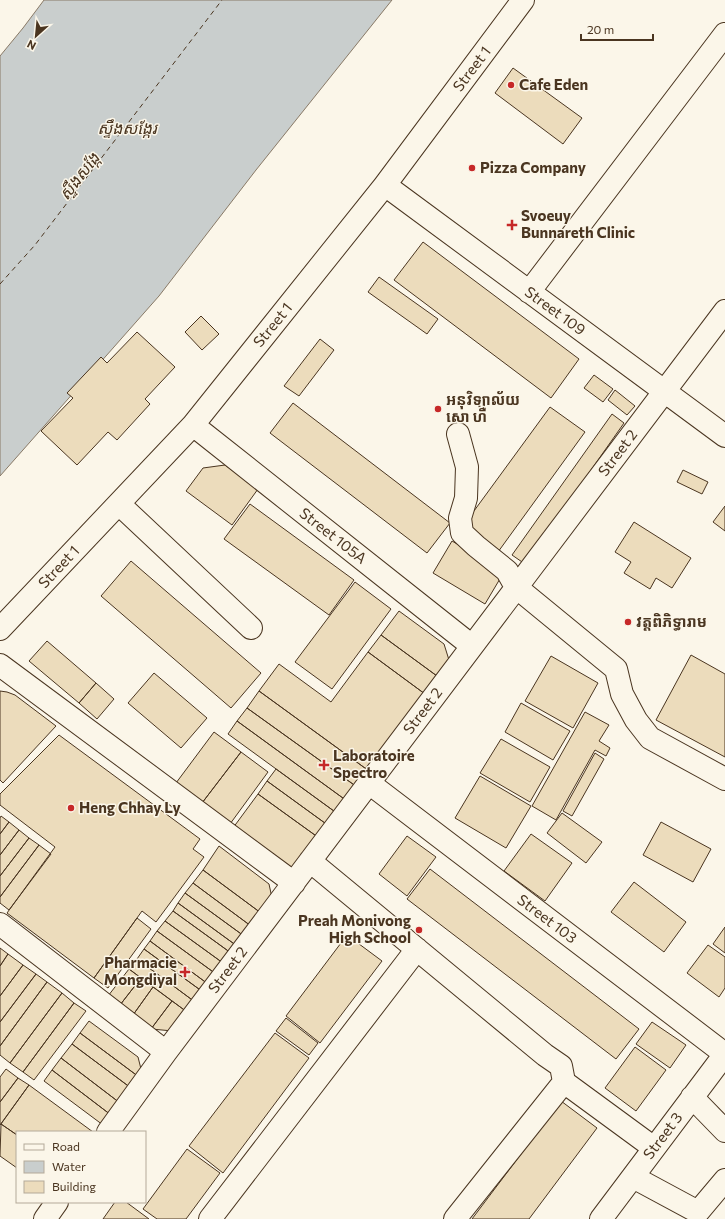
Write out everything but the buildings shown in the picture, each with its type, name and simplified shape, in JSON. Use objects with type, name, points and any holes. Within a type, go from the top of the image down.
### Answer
[{"type":"street","name":"Street 1","points":[[0,629],[193,425],[385,185],[523,0]]},
{"type":"street","points":[[529,292],[725,34]]},
{"type":"street","name":"Street 109","points":[[385,185],[725,436]]},
{"type":"street","name":"Street 2","points":[[109,1131],[166,1052],[725,311]]},
{"type":"street","name":"Street 105A","points":[[193,425],[472,646]]},
{"type":"street","points":[[458,434],[467,467],[466,498],[460,518],[462,533],[507,572],[516,587],[616,669],[622,694],[636,720],[650,738],[725,779]]},
{"type":"street","points":[[119,504],[251,628]]},
{"type":"street","points":[[0,665],[294,883]]},
{"type":"street","name":"Street 103","points":[[369,783],[725,1054]]},
{"type":"street","points":[[310,861],[417,950],[561,1066],[564,1082],[654,1148]]},
{"type":"street","points":[[0,924],[166,1052]]},
{"type":"street","points":[[210,1219],[417,950]]},
{"type":"street","name":"Street 3","points":[[601,1219],[725,1054]]},
{"type":"street","points":[[455,1219],[564,1082]]},
{"type":"street","points":[[692,1097],[725,1131]]},
{"type":"street","points":[[633,1177],[698,1212],[725,1180]]},
{"type":"street","points":[[45,1219],[56,1203]]},
{"type":"water","name":"ស្ទឹងសង្កែរ","points":[[44,0],[392,0],[256,170],[159,296],[0,476],[0,56]]},
{"type":"ferry route","points":[[0,284],[35,245],[222,0]]},
{"type":"place","name":"Cafe Eden","points":[[511,85]]},
{"type":"place","name":"Pizza Company","points":[[472,168]]},
{"type":"place","name":"Svoeuy Bunnareth Clinic","points":[[512,225]]},
{"type":"place","name":"អនុវិទ្យាល័យ សោ ហឺ","points":[[438,409]]},
{"type":"place","name":"វត្តពិភិទ្ធារាម","points":[[628,622]]},
{"type":"place","name":"Laboratoire Spectro","points":[[324,765]]},
{"type":"place","name":"Heng Chhay Ly","points":[[71,808]]},
{"type":"place","name":"Preah Monivong High School","points":[[419,930]]},
{"type":"place","name":"Pharmacie Mongdiyal","points":[[185,972]]},
{"type":"water label","name":"ស្ទឹងសង្កែ","points":[[79,176]]}]
